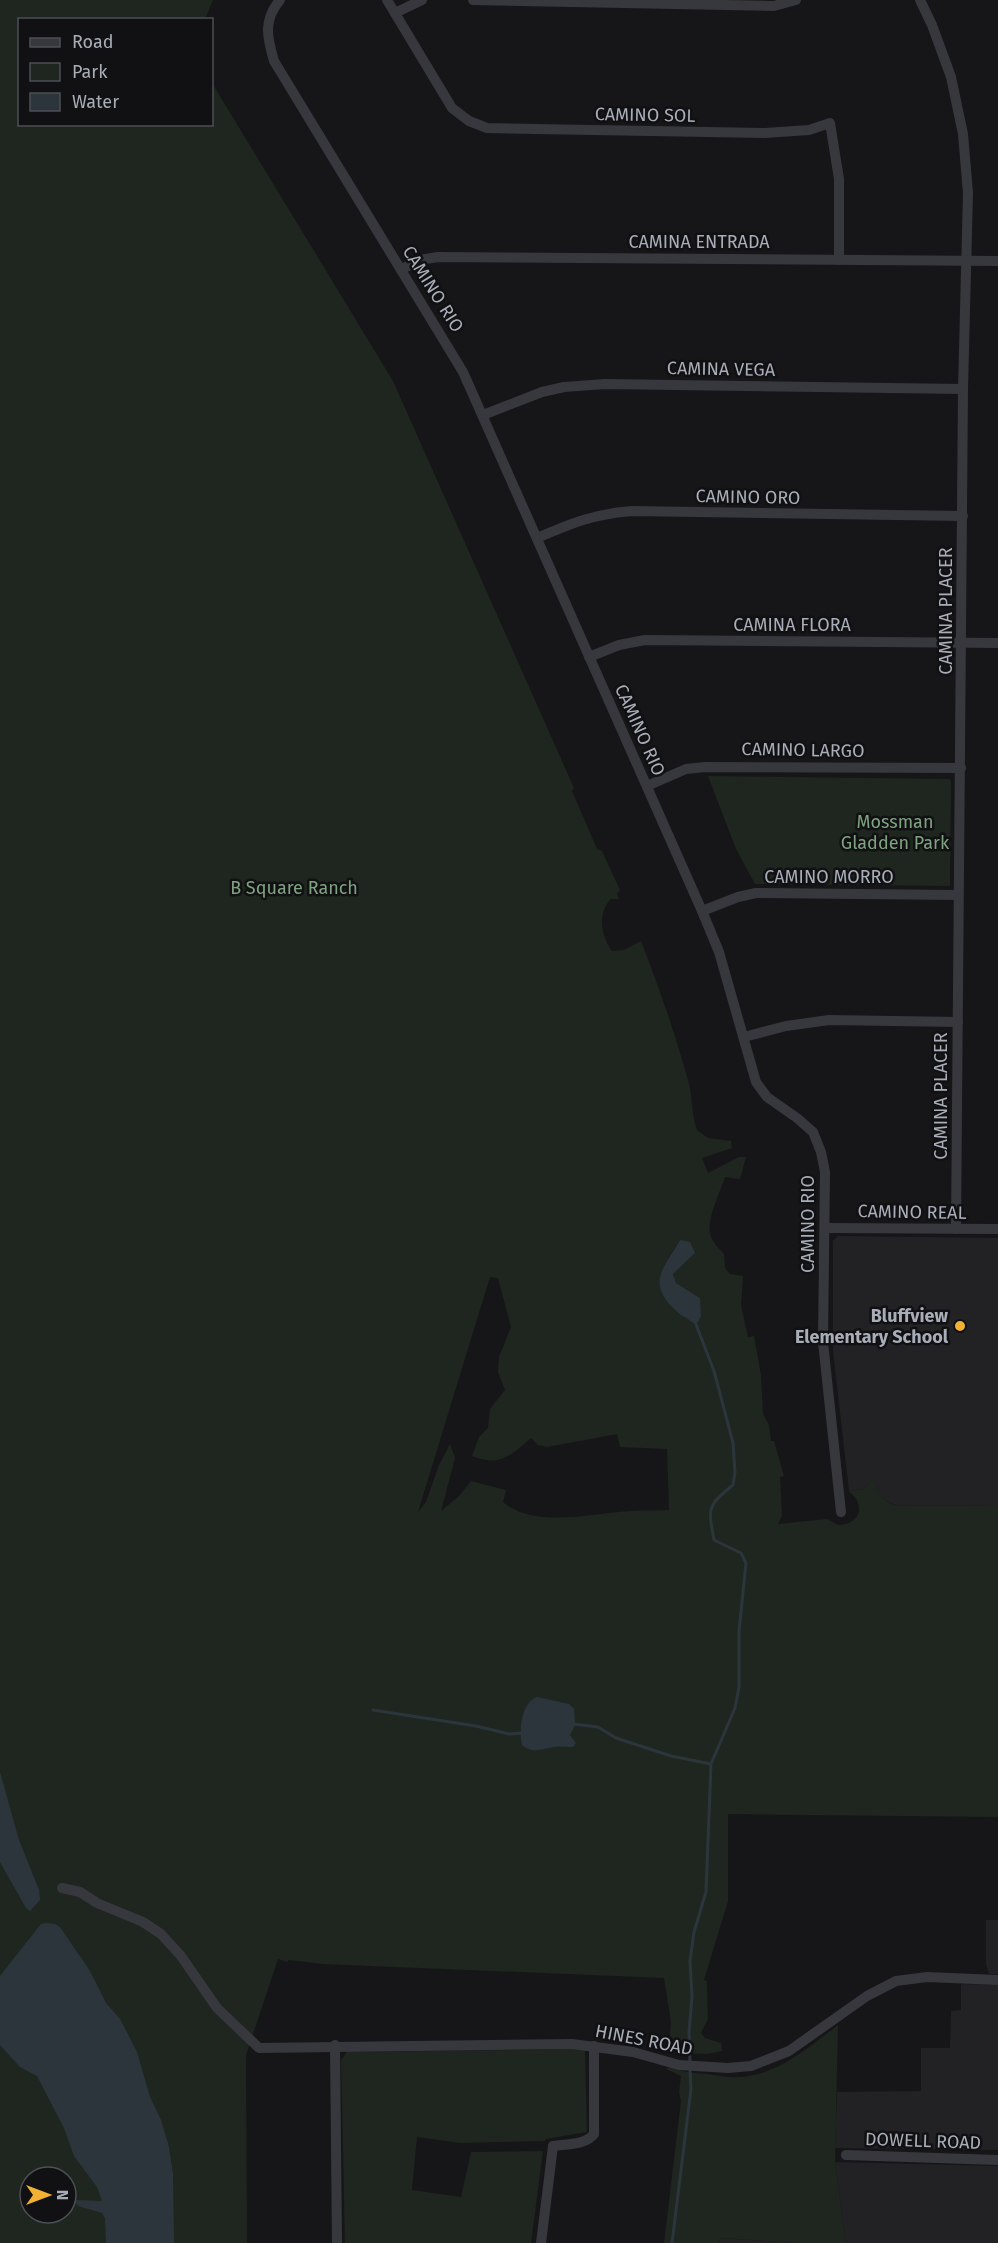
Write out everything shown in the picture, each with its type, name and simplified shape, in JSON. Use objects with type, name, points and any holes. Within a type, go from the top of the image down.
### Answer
[{"type":"street","name":"CAMINO RIO","points":[[280,0],[271,11],[267,37],[274,61],[454,354],[702,911],[719,952],[756,1082],[767,1097],[813,1132],[821,1152],[825,1172],[826,1228],[823,1342],[842,1512]]},
{"type":"street","name":"CAMINO SOL","points":[[387,0],[452,108],[470,121],[487,128],[765,133],[809,130],[830,123],[839,180],[839,260]]},
{"type":"street","points":[[395,13],[422,0]]},
{"type":"street","points":[[473,0],[774,6],[796,0]]},
{"type":"street","name":"CAMINA PLACER","points":[[920,0],[951,77],[963,134],[968,193],[963,389],[956,1229]]},
{"type":"street","name":"CAMINA ENTRADA","points":[[402,269],[419,260],[438,257],[998,261]]},
{"type":"street","name":"CAMINA VEGA","points":[[483,415],[542,392],[564,387],[605,384],[963,389]]},
{"type":"street","name":"CAMINO ORO","points":[[537,538],[580,519],[607,513],[963,516]]},
{"type":"street","name":"CAMINA FLORA","points":[[589,657],[619,645],[645,640],[998,643]]},
{"type":"street","name":"CAMINO LARGO","points":[[647,786],[686,770],[728,766],[961,768]]},
{"type":"street","name":"CAMINO MORRO","points":[[702,911],[738,897],[756,893],[958,895]]},
{"type":"street","points":[[744,1037],[786,1026],[829,1020],[958,1022]]},
{"type":"street","name":"CAMINO REAL","points":[[826,1228],[998,1230]]},
{"type":"street","name":"HINES ROAD","points":[[62,1888],[80,1892],[97,1903],[143,1922],[161,1934],[181,1956],[217,2007],[259,2048],[335,2045],[594,2046],[633,2052],[679,2065],[728,2068],[751,2066],[789,2050],[867,1996],[896,1981],[927,1977],[998,1980]]},
{"type":"street","points":[[335,2045],[337,2243]]},
{"type":"street","points":[[541,2243],[553,2146],[585,2141],[594,2134],[594,2046]]},
{"type":"street","name":"DOWELL ROAD","points":[[846,2155],[998,2160]]},
{"type":"shaded area","points":[[838,1236],[998,1238],[998,1518],[997,1505],[897,1506],[879,1495],[873,1481],[863,1489],[849,1491],[833,1351],[833,1241]]},
{"type":"shaded area","points":[[986,1920],[998,1920],[998,1974],[989,1974],[986,1964]]},
{"type":"shaded area","points":[[961,1984],[998,1985],[998,2150],[835,2148],[837,2092],[921,2091],[921,2048],[950,2048],[951,2011],[961,2010]]},
{"type":"shaded area","points":[[835,2162],[998,2166],[998,2243],[846,2243]]},
{"type":"shaded area","points":[[721,2238],[798,2243],[719,2243]]},
{"type":"green space","name":"B Square Ranch","points":[[0,0],[213,0],[205,18],[18,18],[18,126],[213,126],[213,85],[393,381],[574,788],[572,791],[597,849],[602,851],[620,890],[617,894],[619,899],[611,899],[604,911],[602,925],[605,939],[612,951],[624,950],[641,941],[683,1062],[690,1086],[697,1130],[708,1138],[731,1141],[732,1148],[702,1158],[708,1173],[739,1157],[746,1157],[740,1179],[725,1177],[712,1213],[710,1234],[724,1254],[725,1268],[730,1274],[743,1276],[741,1305],[748,1337],[754,1336],[761,1375],[763,1414],[769,1425],[771,1441],[774,1441],[784,1476],[780,1477],[782,1516],[778,1524],[827,1519],[838,1525],[847,1524],[859,1512],[857,1500],[849,1491],[863,1489],[873,1480],[882,1496],[897,1506],[998,1505],[998,1817],[728,1814],[728,1901],[704,1980],[707,1981],[708,2019],[701,2033],[705,2038],[721,2043],[722,2051],[707,2054],[677,2053],[675,2040],[670,2036],[671,2022],[664,1978],[323,1964],[289,1960],[287,1962],[278,1959],[246,2055],[247,2243],[0,2243]],"holes":[[[680,1240],[695,1253],[673,1274],[676,1283],[700,1298],[691,1320],[674,1309],[660,1287],[662,1271]],[[490,1277],[498,1278],[511,1327],[499,1357],[498,1372],[505,1390],[490,1409],[488,1428],[479,1437],[472,1456],[490,1460],[504,1458],[531,1438],[538,1445],[547,1447],[617,1434],[620,1447],[667,1449],[669,1510],[565,1517],[531,1515],[503,1502],[506,1490],[471,1481],[459,1496],[441,1511],[455,1458],[450,1444],[439,1465],[426,1502],[418,1512]]]},
{"type":"green space","name":"Mossman Gladden Park","points":[[708,776],[949,779],[951,782],[950,886],[755,884],[736,849]]},
{"type":"green space","points":[[838,2025],[835,2162],[846,2243],[798,2243],[721,2238],[719,2243],[664,2243],[681,2101],[679,2092],[681,2076],[666,2069],[670,2067],[688,2072],[733,2077],[761,2073],[785,2063]]},
{"type":"green space","points":[[585,2049],[587,2132],[545,2141],[460,2143],[417,2137],[412,2190],[461,2197],[471,2152],[543,2151],[531,2243],[345,2243],[341,2060],[347,2052]]},
{"type":"water","points":[[680,1240],[690,1242],[695,1253],[673,1274],[676,1283],[700,1298],[701,1316],[696,1325],[678,1313],[667,1301],[660,1284],[663,1268]]},
{"type":"water","points":[[537,1697],[569,1704],[574,1709],[575,1725],[570,1735],[576,1743],[573,1747],[534,1750],[522,1745],[521,1725],[524,1711],[527,1705]]},
{"type":"water","points":[[0,1772],[19,1840],[39,1890],[40,1900],[30,1911],[26,1908],[0,1862]]},
{"type":"water","points":[[41,1924],[55,1924],[60,1927],[90,1971],[106,2003],[120,2019],[137,2052],[150,2097],[161,2120],[169,2147],[173,2174],[174,2243],[106,2243],[105,2218],[102,2213],[78,2206],[78,2200],[102,2201],[97,2187],[74,2156],[64,2128],[37,2076],[20,2067],[0,2045],[0,1976]]},
{"type":"waterway","points":[[690,2062],[689,2032],[692,1997],[690,1961],[694,1932],[706,1892],[711,1764],[735,1708],[739,1687],[739,1631],[746,1563],[741,1553],[714,1540],[711,1521],[712,1508],[718,1498],[733,1485],[735,1472],[733,1443],[714,1371],[695,1322]]},
{"type":"waterway","points":[[373,1710],[476,1726],[509,1734],[524,1733]]},
{"type":"waterway","points":[[573,1724],[598,1727],[616,1738],[671,1756],[711,1764]]},
{"type":"waterway","points":[[672,2243],[691,2089],[690,2069]]},
{"type":"place","name":"Bluffview Elementary School","points":[[960,1326]]}]
